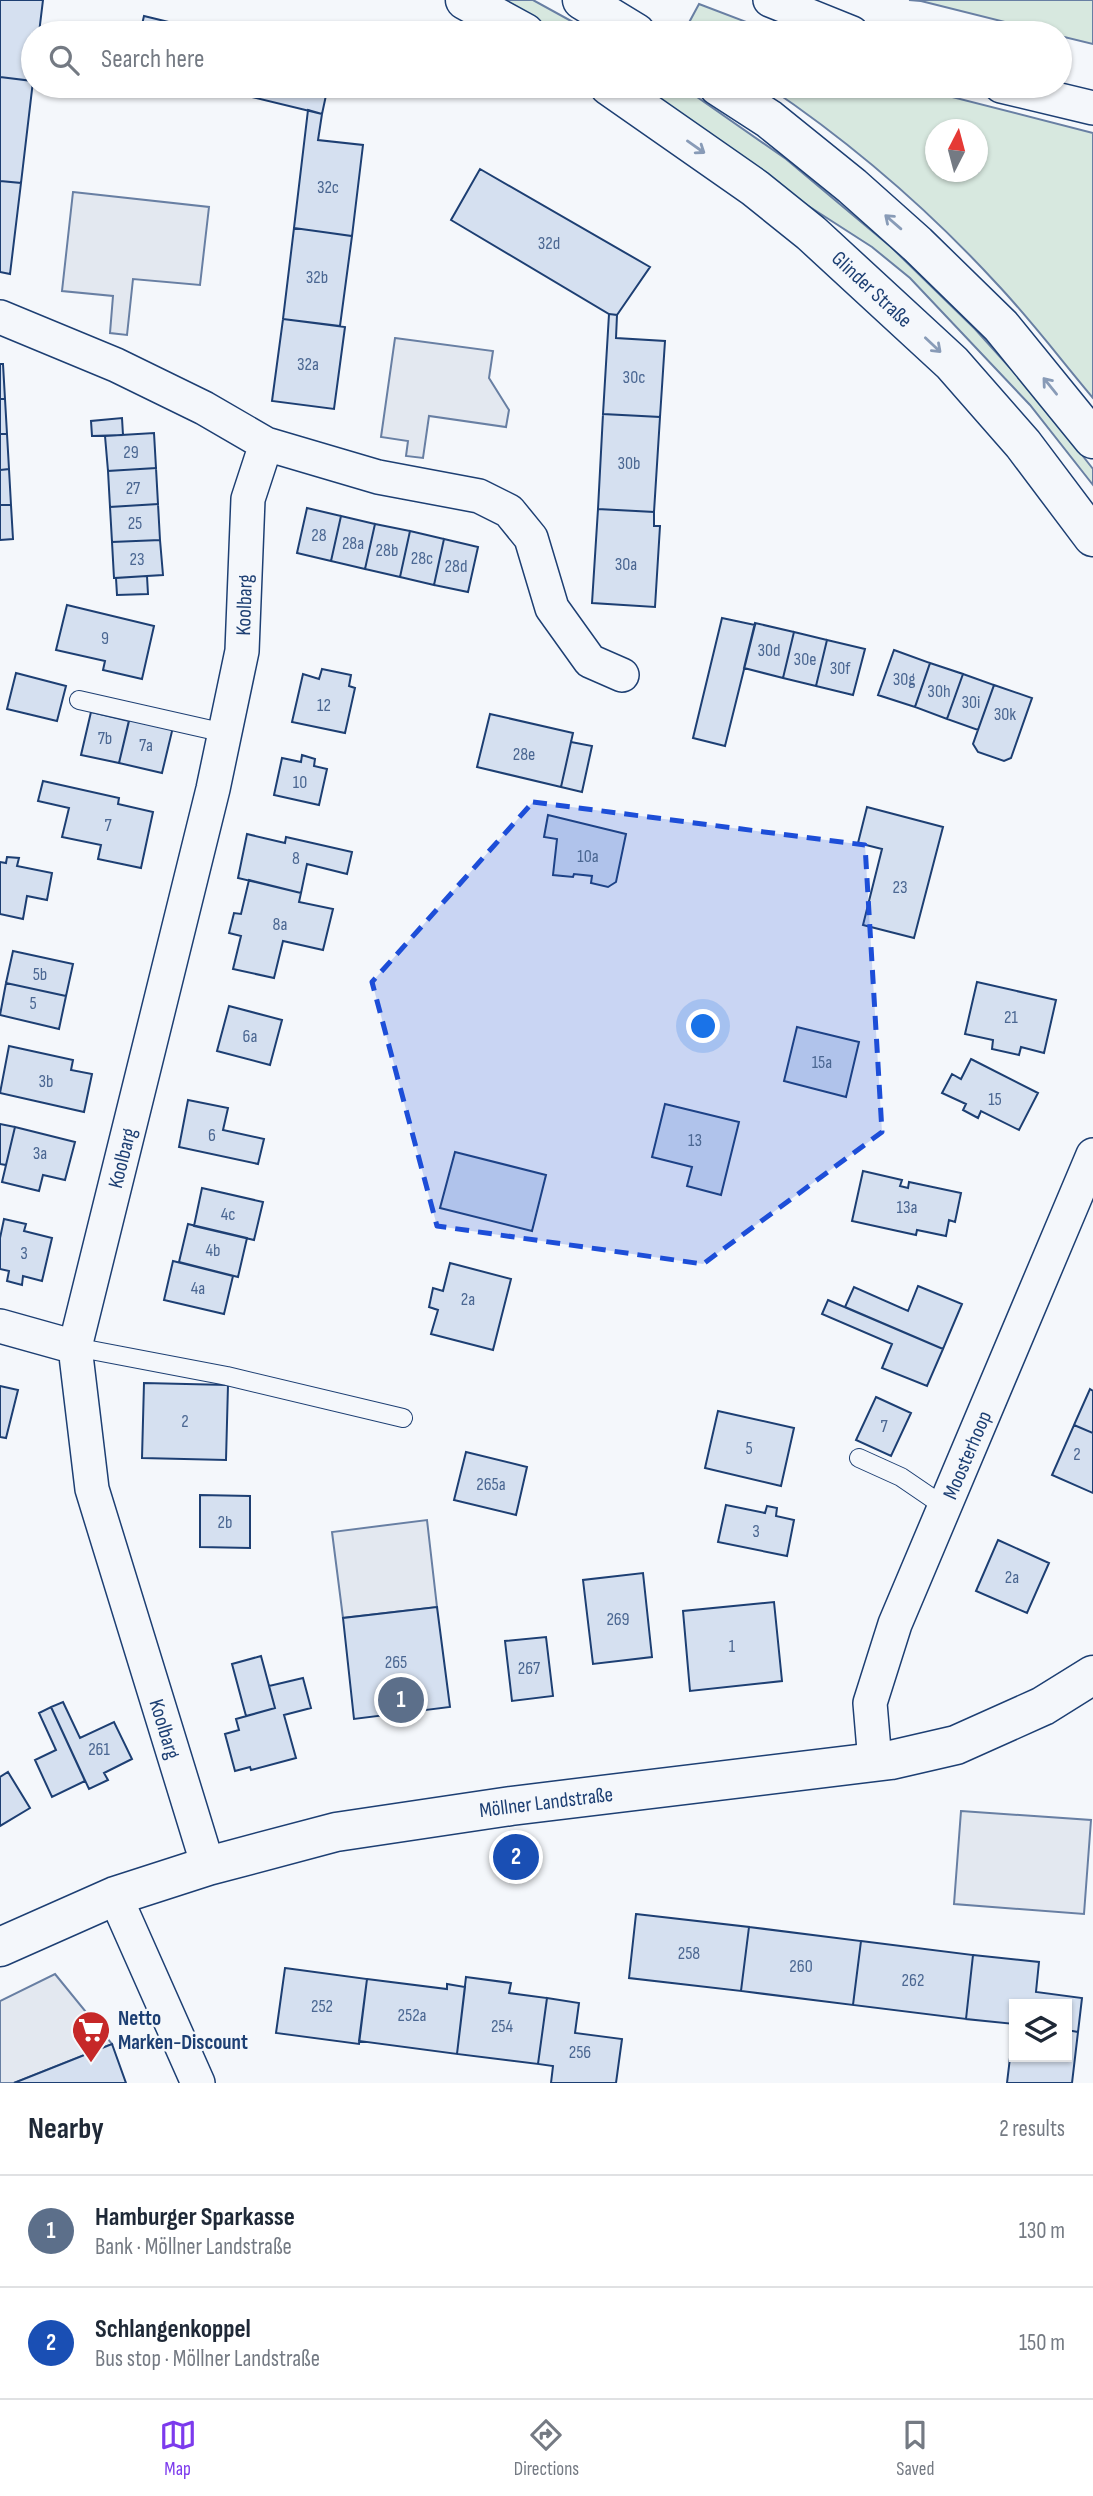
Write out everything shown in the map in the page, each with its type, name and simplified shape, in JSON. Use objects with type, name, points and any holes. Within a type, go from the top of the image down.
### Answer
[{"type":"main road","points":[[465,0],[503,21]]},
{"type":"main road","points":[[582,0],[616,21]]},
{"type":"main road","name":"Glinder Straße","points":[[626,98],[764,195],[811,233],[952,363],[1023,444],[1093,537]]},
{"type":"main road","points":[[737,98],[769,119],[917,244],[1001,326],[1093,439]]},
{"type":"main road","name":"Möllner Landstraße","points":[[1,1945],[115,1896],[208,1866],[336,1832],[511,1806],[875,1762],[956,1745],[1043,1706],[1093,1675]]},
{"type":"street","points":[[770,0],[822,21]]},
{"type":"street","points":[[1051,98],[1093,108]]},
{"type":"street","points":[[0,317],[116,365],[204,408],[266,444],[378,477],[479,496],[509,511],[531,538],[552,608],[590,661],[622,675]]},
{"type":"street","name":"Koolbarg","points":[[208,1866],[92,1489],[75,1348],[225,733],[242,650],[248,499],[266,444]]},
{"type":"street","name":"Moosterhoop","points":[[875,1762],[870,1703],[895,1624],[1093,1155]]},
{"type":"street","points":[[0,1326],[75,1348]]},
{"type":"street","points":[[115,1896],[198,2083]]},
{"type":"lane","points":[[79,700],[225,733]]},
{"type":"lane","points":[[75,1348],[227,1376],[404,1418]]},
{"type":"lane","points":[[859,1458],[901,1478],[945,1507]]},
{"type":"highlighted area","points":[[533,802],[865,845],[882,1132],[703,1264],[437,1226],[372,982]]},
{"type":"shaded area","points":[[488,0],[533,0],[571,21],[526,21]]},
{"type":"shaded area","points":[[909,0],[1093,0],[1093,44],[1072,39],[1072,21],[1001,21]]},
{"type":"shaded area","points":[[699,4],[744,21],[690,21]]},
{"type":"shaded area","points":[[651,98],[698,98],[786,159],[891,247],[975,329],[1039,400],[1093,469],[1093,485],[1030,405],[910,278],[872,247]]},
{"type":"shaded area","points":[[784,98],[956,98],[1093,133],[1093,398],[1010,298],[971,257],[888,178]]},
{"type":"shaded area","points":[[73,192],[209,207],[200,285],[133,279],[127,335],[110,333],[113,296],[62,291]]},
{"type":"shaded area","points":[[395,338],[493,351],[489,378],[509,410],[506,427],[429,416],[423,458],[406,456],[408,441],[381,437]]},
{"type":"shaded area","points":[[427,1520],[437,1607],[343,1618],[332,1532]]},
{"type":"shaded area","points":[[961,1811],[1091,1820],[1084,1914],[954,1904]]},
{"type":"shaded area","points":[[55,1974],[112,2044],[14,2083],[0,2083],[0,2001]]},
{"type":"building","points":[[0,0],[43,0],[40,21],[21,21],[21,80],[0,77]]},
{"type":"building","points":[[144,16],[165,21],[143,21]]},
{"type":"building","points":[[0,77],[21,80],[21,98],[31,98],[21,183],[0,181]]},
{"type":"building","points":[[256,98],[325,98],[322,114]]},
{"type":"building","points":[[308,110],[322,114],[318,140],[363,145],[352,236],[294,228]]},
{"type":"building","points":[[480,169],[650,267],[617,315],[609,314],[451,220]]},
{"type":"building","points":[[0,181],[21,183],[10,274],[0,272]]},
{"type":"building","points":[[294,228],[352,236],[340,326],[283,319]]},
{"type":"building","points":[[609,314],[617,315],[616,338],[665,341],[660,417],[603,414]]},
{"type":"building","points":[[283,319],[345,327],[334,409],[272,401]]},
{"type":"building","points":[[0,364],[3,364],[5,399],[0,399]]},
{"type":"building","points":[[0,399],[5,399],[7,434],[0,434]]},
{"type":"building","points":[[603,414],[660,417],[654,512],[598,509]]},
{"type":"building","points":[[122,418],[123,435],[92,436],[91,421]]},
{"type":"building","points":[[154,433],[156,468],[108,471],[105,436]]},
{"type":"building","points":[[0,434],[7,434],[9,469],[0,470]]},
{"type":"building","points":[[156,468],[158,504],[110,507],[108,471]]},
{"type":"building","points":[[9,469],[11,505],[0,505],[0,470]]},
{"type":"building","points":[[158,504],[160,540],[112,542],[110,507]]},
{"type":"building","points":[[0,505],[11,505],[13,539],[0,540]]},
{"type":"building","points":[[307,508],[341,516],[331,561],[297,553]]},
{"type":"building","points":[[598,509],[654,512],[654,526],[660,526],[655,607],[592,603]]},
{"type":"building","points":[[341,516],[375,524],[365,569],[331,561]]},
{"type":"building","points":[[375,524],[410,531],[400,577],[365,569]]},
{"type":"building","points":[[410,531],[444,539],[434,585],[400,577]]},
{"type":"building","points":[[444,539],[478,547],[468,592],[434,585]]},
{"type":"building","points":[[160,540],[163,575],[114,578],[112,542]]},
{"type":"building","points":[[147,576],[148,594],[117,595],[116,578]]},
{"type":"building","points":[[67,605],[154,626],[142,679],[103,670],[105,661],[56,650]]},
{"type":"building","points":[[722,618],[755,625],[725,746],[693,738]]},
{"type":"building","points":[[755,623],[794,632],[783,678],[744,668]]},
{"type":"building","points":[[794,632],[827,640],[816,686],[783,678]]},
{"type":"building","points":[[827,640],[865,649],[853,695],[816,686]]},
{"type":"building","points":[[894,650],[930,663],[915,707],[878,695]]},
{"type":"building","points":[[930,663],[963,674],[947,719],[915,707]]},
{"type":"building","points":[[322,669],[351,675],[349,686],[355,688],[345,733],[292,722],[303,674],[319,679]]},
{"type":"building","points":[[16,673],[66,686],[57,721],[7,709]]},
{"type":"building","points":[[963,674],[994,685],[978,730],[947,719]]},
{"type":"building","points":[[994,685],[1032,698],[1011,758],[1004,761],[978,752],[973,744]]},
{"type":"building","points":[[91,712],[129,721],[119,763],[81,755]]},
{"type":"building","points":[[490,714],[573,733],[561,787],[477,767]]},
{"type":"building","points":[[130,716],[173,727],[162,773],[119,763]]},
{"type":"building","points":[[571,742],[592,746],[582,792],[561,787]]},
{"type":"building","points":[[302,755],[315,759],[314,766],[327,769],[319,805],[274,795],[282,758],[301,762]]},
{"type":"building","points":[[43,781],[119,798],[118,804],[153,812],[141,868],[98,859],[101,845],[62,837],[69,808],[38,801]]},
{"type":"building","points":[[867,807],[943,827],[914,938],[863,925],[882,849],[858,843]]},
{"type":"building","points":[[548,815],[626,834],[616,882],[608,887],[591,883],[592,876],[553,875],[557,839],[544,837]]},
{"type":"building","points":[[247,834],[285,843],[286,837],[352,852],[347,874],[307,864],[301,893],[238,878]]},
{"type":"building","points":[[7,857],[19,858],[17,866],[52,873],[47,900],[27,896],[23,919],[0,914],[0,862],[6,863]]},
{"type":"building","points":[[249,880],[301,893],[299,902],[333,909],[323,950],[283,941],[274,978],[233,969],[241,936],[229,933],[234,913],[241,914]]},
{"type":"building","points":[[13,951],[73,964],[66,996],[6,983]]},
{"type":"building","points":[[977,982],[1056,1000],[1044,1053],[1021,1047],[1019,1055],[992,1049],[993,1040],[965,1034]]},
{"type":"building","points":[[6,983],[66,996],[59,1029],[0,1015]]},
{"type":"building","points":[[229,1006],[282,1020],[270,1065],[217,1051]]},
{"type":"building","points":[[797,1027],[859,1042],[846,1097],[784,1081]]},
{"type":"building","points":[[9,1046],[73,1060],[71,1070],[92,1074],[84,1112],[0,1093]]},
{"type":"building","points":[[971,1059],[1038,1093],[1019,1130],[981,1111],[978,1118],[963,1110],[966,1104],[942,1093],[952,1074],[961,1079]]},
{"type":"building","points":[[188,1100],[228,1108],[223,1130],[264,1139],[258,1164],[179,1147]]},
{"type":"building","points":[[665,1104],[739,1122],[721,1195],[687,1186],[692,1167],[652,1157]]},
{"type":"building","points":[[0,1124],[15,1127],[6,1165],[0,1164]]},
{"type":"building","points":[[15,1127],[75,1142],[65,1180],[43,1175],[39,1191],[2,1182]]},
{"type":"building","points":[[455,1152],[546,1175],[532,1231],[440,1208]]},
{"type":"building","points":[[863,1171],[902,1180],[900,1186],[908,1188],[909,1182],[961,1193],[955,1222],[949,1220],[946,1236],[917,1230],[916,1235],[852,1221]]},
{"type":"building","points":[[202,1188],[263,1202],[254,1240],[194,1226]]},
{"type":"building","points":[[4,1219],[26,1224],[24,1231],[52,1238],[42,1281],[23,1276],[22,1285],[7,1281],[9,1271],[0,1269],[0,1238]]},
{"type":"building","points":[[188,1224],[247,1238],[238,1277],[179,1262]]},
{"type":"building","points":[[173,1261],[233,1276],[224,1314],[164,1300]]},
{"type":"building","points":[[450,1263],[511,1279],[493,1350],[431,1334],[438,1310],[429,1307],[433,1288],[443,1291]]},
{"type":"building","points":[[918,1286],[962,1304],[943,1349],[845,1307],[854,1287],[908,1311]]},
{"type":"building","points":[[828,1300],[943,1349],[927,1386],[882,1368],[892,1344],[822,1314]]},
{"type":"building","points":[[144,1383],[228,1385],[226,1460],[142,1458]]},
{"type":"building","points":[[0,1386],[18,1390],[6,1438],[0,1437]]},
{"type":"building","points":[[1090,1389],[1093,1391],[1093,1433],[1074,1425]]},
{"type":"building","points":[[876,1397],[911,1413],[891,1456],[856,1440]]},
{"type":"building","points":[[718,1411],[794,1428],[781,1486],[705,1468]]},
{"type":"building","points":[[1074,1425],[1093,1433],[1093,1493],[1052,1475]]},
{"type":"building","points":[[466,1452],[527,1467],[516,1515],[454,1500]]},
{"type":"building","points":[[200,1495],[250,1496],[250,1548],[200,1547]]},
{"type":"building","points":[[726,1505],[765,1513],[767,1506],[777,1508],[776,1516],[794,1520],[787,1556],[718,1542]]},
{"type":"building","points":[[998,1540],[1049,1563],[1027,1613],[976,1591]]},
{"type":"building","points":[[643,1573],[652,1657],[593,1664],[583,1580]]},
{"type":"building","points":[[774,1602],[782,1681],[690,1691],[683,1611]]},
{"type":"building","points":[[437,1607],[450,1707],[354,1719],[343,1618]]},
{"type":"building","points":[[546,1637],[553,1696],[512,1701],[505,1641]]},
{"type":"building","points":[[261,1656],[275,1708],[246,1716],[232,1664]]},
{"type":"building","points":[[303,1678],[311,1708],[284,1715],[296,1758],[251,1770],[250,1767],[235,1771],[225,1734],[239,1730],[236,1719],[275,1708],[269,1686]]},
{"type":"building","points":[[63,1702],[80,1738],[114,1722],[132,1759],[104,1773],[108,1780],[89,1789],[51,1707]]},
{"type":"building","points":[[51,1707],[85,1781],[52,1797],[35,1760],[56,1750],[39,1713]]},
{"type":"building","points":[[8,1772],[30,1808],[0,1826],[0,1777]]},
{"type":"building","points":[[636,1914],[749,1927],[741,1991],[629,1978]]},
{"type":"building","points":[[749,1927],[861,1941],[853,2005],[741,1991]]},
{"type":"building","points":[[861,1941],[973,1955],[966,2019],[853,2005]]},
{"type":"building","points":[[973,1955],[1039,1962],[1036,1992],[1082,1998],[1078,2032],[1072,2031],[1072,1999],[1009,1999],[1009,2023],[966,2019]]},
{"type":"building","points":[[285,1968],[367,1979],[359,2044],[276,2033]]},
{"type":"building","points":[[466,1977],[511,1983],[509,1993],[547,1998],[538,2064],[457,2054]]},
{"type":"building","points":[[367,1979],[447,1989],[447,1984],[465,1987],[457,2054],[359,2041]]},
{"type":"building","points":[[547,1998],[579,2003],[575,2033],[622,2039],[616,2083],[551,2083],[553,2066],[538,2064]]},
{"type":"building","points":[[1072,2031],[1078,2032],[1072,2083],[1007,2083],[1009,2062],[1072,2062]]},
{"type":"building","name":"Netto Marken-Discount","points":[[112,2044],[126,2083],[14,2083]]},
{"type":"place","name":"Hamburger Sparkasse","points":[[401,1700]]},
{"type":"place","name":"Schlangenkoppel","points":[[516,1857]]},
{"type":"place","name":"Netto Marken-Discount","points":[[91,2064]]}]
